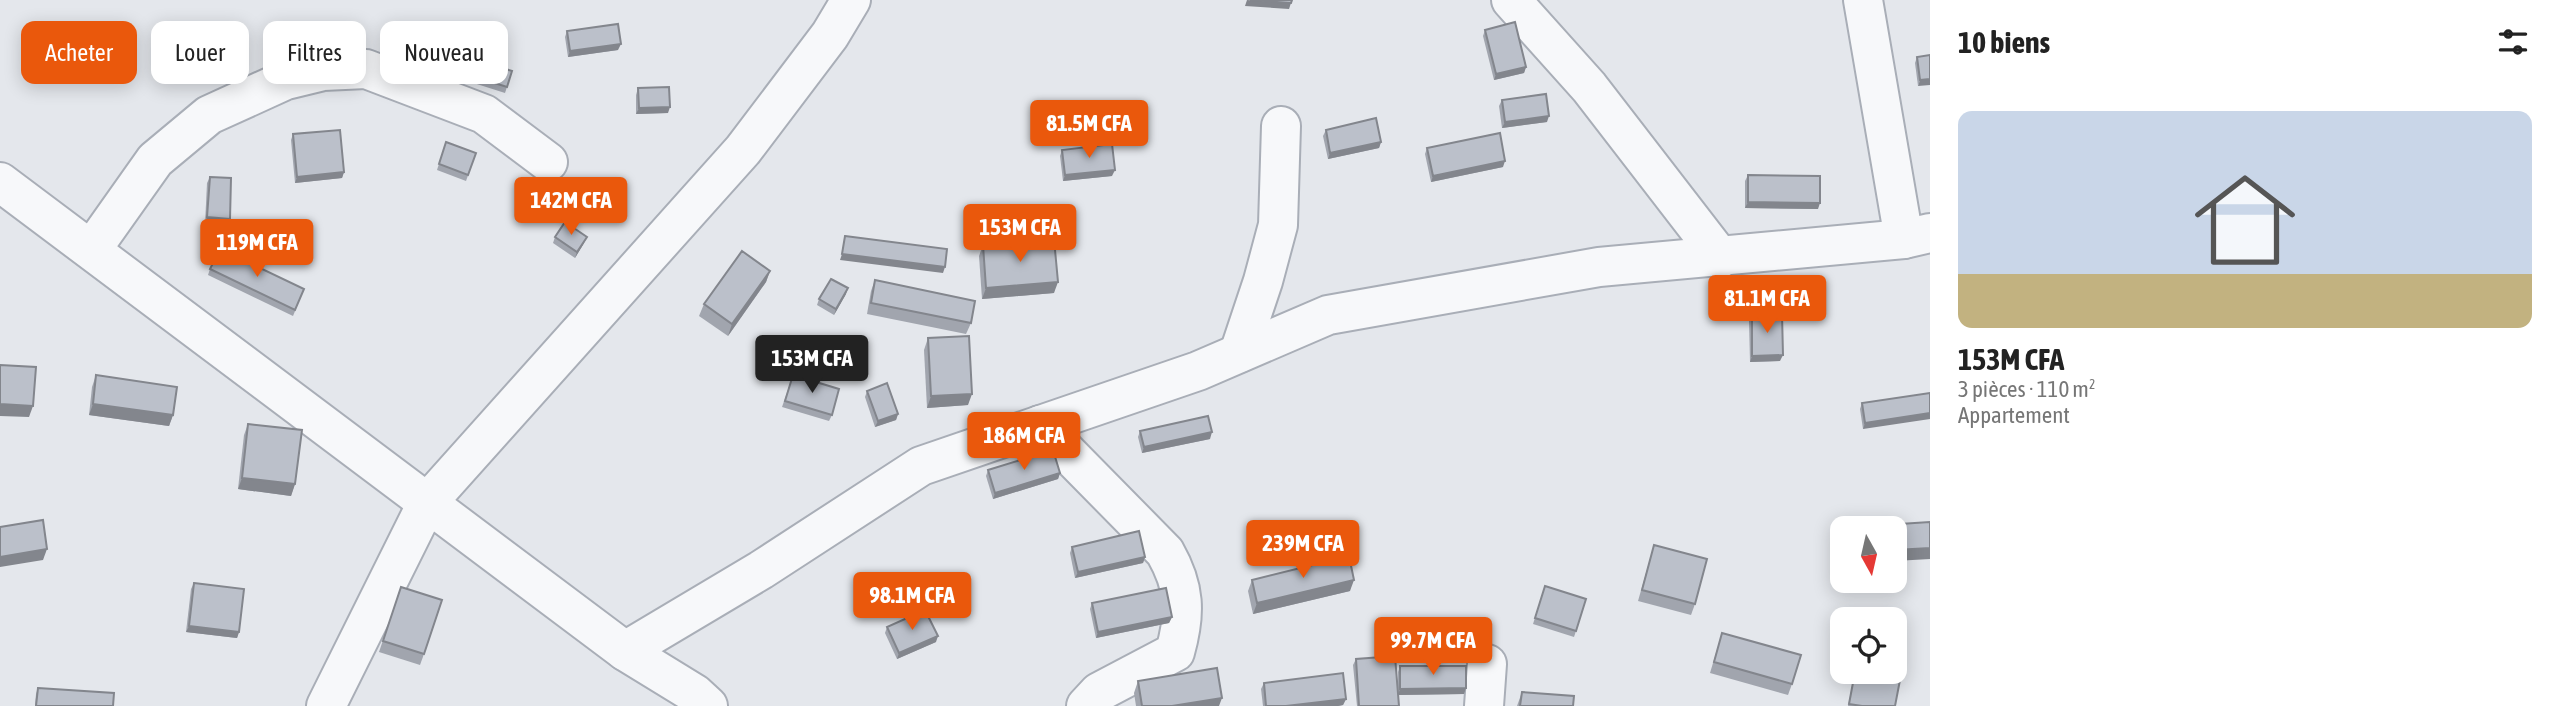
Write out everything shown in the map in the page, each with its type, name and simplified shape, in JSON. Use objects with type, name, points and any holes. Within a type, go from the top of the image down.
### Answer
[{"type":"street","points":[[326,706],[427,503],[743,150],[830,35],[851,0]]},
{"type":"street","points":[[1511,0],[1589,87],[1721,258]]},
{"type":"street","points":[[625,651],[761,570],[921,466],[1198,371],[1328,314],[1600,267],[1721,258],[1917,236],[1863,0]]},
{"type":"street","points":[[92,249],[155,160],[209,115],[286,80],[323,71],[366,69],[484,114],[548,162]]},
{"type":"street","points":[[1239,353],[1278,225],[1281,127]]},
{"type":"street","points":[[0,183],[92,249],[625,651],[695,694],[708,706]]},
{"type":"street","points":[[1040,425],[1165,552],[1179,577],[1183,624],[1175,652],[1099,692],[1086,706]]},
{"type":"street","points":[[1485,706],[1487,664]]},
{"type":"building","points":[[1250,0],[1292,0],[1291,3]]},
{"type":"building","points":[[1515,22],[1526,67],[1496,74],[1485,30]]},
{"type":"building","points":[[618,24],[621,44],[570,51],[567,31]]},
{"type":"building","points":[[1930,55],[1930,79],[1920,80],[1917,57]]},
{"type":"building","points":[[669,87],[670,107],[639,108],[638,88]]},
{"type":"building","points":[[1546,94],[1549,116],[1505,122],[1502,100]]},
{"type":"building","points":[[1376,118],[1381,142],[1330,153],[1326,130]]},
{"type":"building","points":[[340,130],[344,172],[297,177],[293,134]]},
{"type":"building","points":[[1500,133],[1505,161],[1433,176],[1427,148]]},
{"type":"building","points":[[446,142],[476,153],[468,175],[439,164]]},
{"type":"building","points":[[1112,144],[1115,170],[1065,175],[1062,150]]},
{"type":"building","points":[[1748,175],[1820,176],[1820,203],[1748,202]]},
{"type":"building","points":[[210,177],[231,178],[230,219],[207,217]]},
{"type":"building","points":[[565,222],[587,237],[577,252],[555,237]]},
{"type":"building","points":[[845,236],[947,249],[945,267],[842,254]]},
{"type":"building","points":[[1054,239],[1058,282],[986,288],[983,245]]},
{"type":"building","points":[[220,249],[304,289],[295,310],[210,269]]},
{"type":"building","points":[[742,251],[770,271],[732,324],[704,304]]},
{"type":"building","points":[[831,279],[848,288],[836,309],[819,299]]},
{"type":"building","points":[[875,280],[975,301],[971,323],[871,303]]},
{"type":"building","points":[[1782,314],[1783,355],[1752,356],[1752,315]]},
{"type":"building","points":[[969,336],[972,394],[931,396],[928,338]]},
{"type":"building","points":[[0,365],[36,367],[33,406],[0,404]]},
{"type":"building","points":[[96,375],[177,387],[173,415],[93,404]]},
{"type":"building","points":[[793,375],[839,389],[832,415],[785,401]]},
{"type":"building","points":[[887,383],[898,414],[878,421],[867,391]]},
{"type":"building","points":[[1930,393],[1930,413],[1865,423],[1862,403]]},
{"type":"building","points":[[1208,416],[1212,432],[1144,447],[1140,431]]},
{"type":"building","points":[[248,424],[302,430],[295,484],[242,478]]},
{"type":"building","points":[[1053,450],[1060,473],[995,493],[988,470]]},
{"type":"building","points":[[43,520],[47,549],[0,557],[0,527]]},
{"type":"building","points":[[1930,522],[1930,548],[1908,549],[1908,523]]},
{"type":"building","points":[[1139,531],[1145,557],[1078,572],[1072,547]]},
{"type":"building","points":[[1654,545],[1707,559],[1695,604],[1642,590]]},
{"type":"building","points":[[1349,556],[1354,580],[1257,603],[1252,580]]},
{"type":"building","points":[[194,583],[244,589],[239,632],[189,626]]},
{"type":"building","points":[[1545,586],[1586,599],[1576,631],[1535,618]]},
{"type":"building","points":[[401,587],[442,600],[424,654],[383,641]]},
{"type":"building","points":[[1166,588],[1172,617],[1098,632],[1092,603]]},
{"type":"building","points":[[925,610],[938,636],[899,653],[887,627]]},
{"type":"building","points":[[1722,633],[1801,655],[1792,684],[1714,662]]},
{"type":"building","points":[[1395,656],[1399,706],[1359,706],[1356,659]]},
{"type":"building","points":[[1400,666],[1466,666],[1466,688],[1400,689]]},
{"type":"building","points":[[1217,668],[1222,698],[1172,706],[1142,706],[1138,681]]},
{"type":"building","points":[[1343,673],[1346,699],[1266,706],[1264,683]]},
{"type":"building","points":[[1853,684],[1899,684],[1895,706],[1849,704]]},
{"type":"building","points":[[38,688],[114,693],[113,706],[36,706]]},
{"type":"building","points":[[1522,692],[1574,696],[1573,706],[1520,706]]}]
